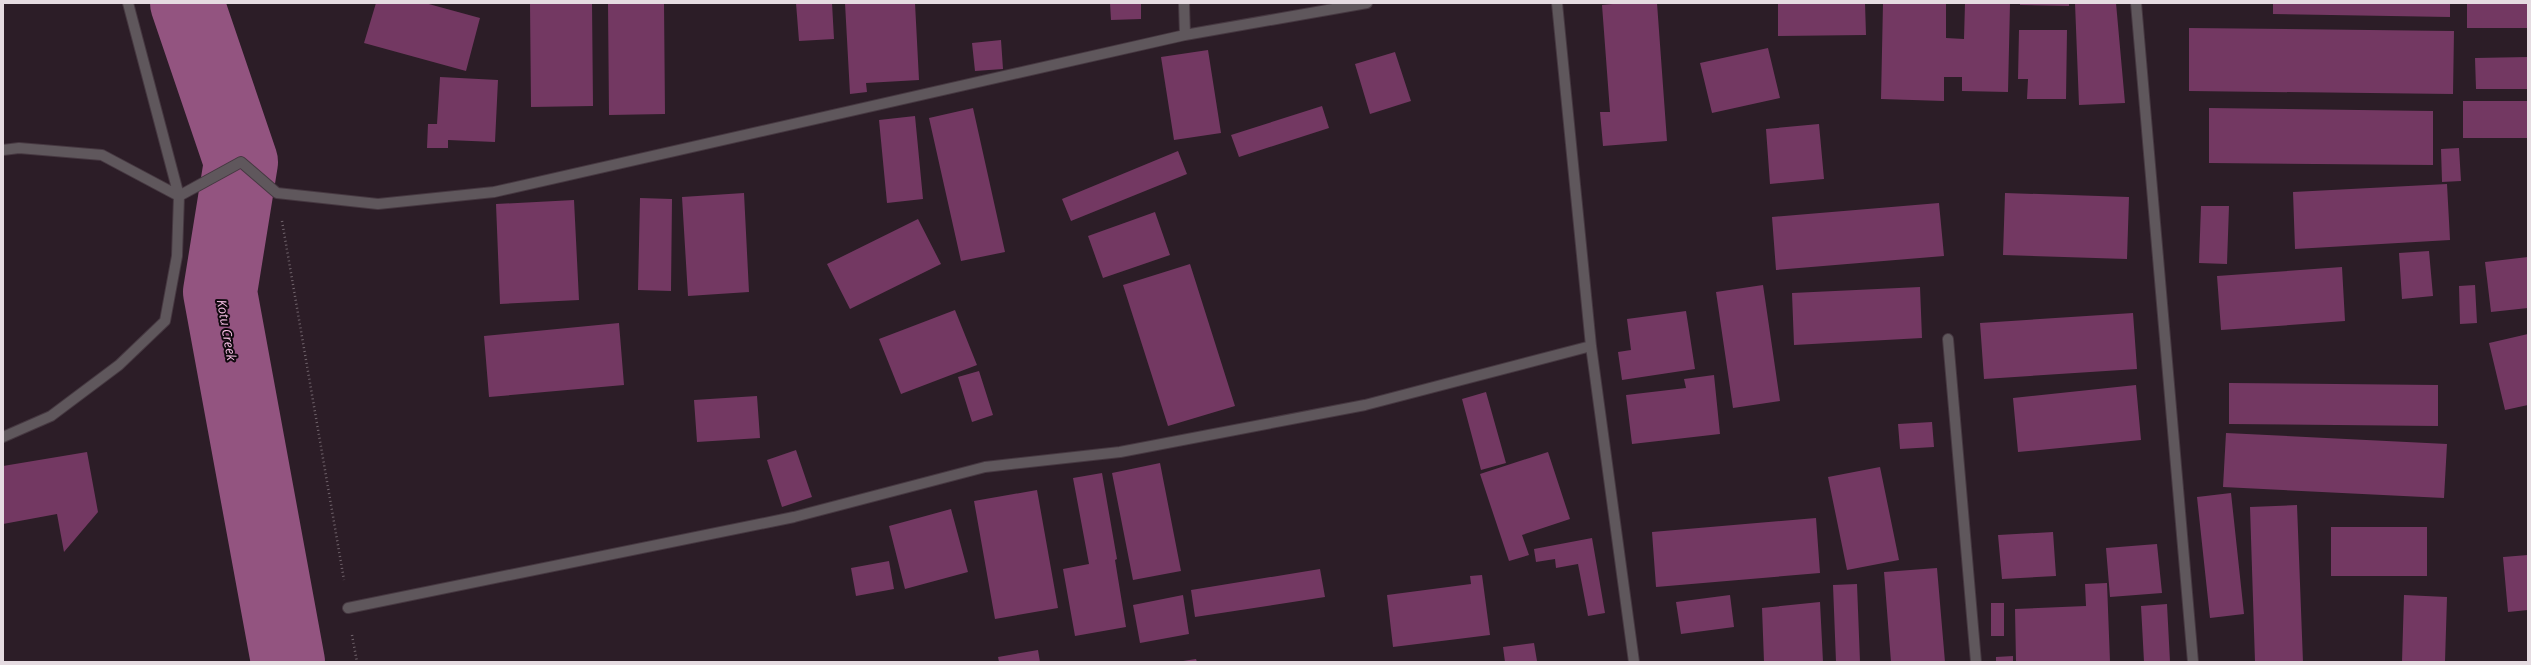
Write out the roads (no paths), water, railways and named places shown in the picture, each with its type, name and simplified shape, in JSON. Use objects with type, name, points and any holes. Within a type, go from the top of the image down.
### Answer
[{"type":"street","points":[[3,437],[51,416],[119,365],[165,321],[177,256],[179,196],[128,3]]},
{"type":"street","points":[[1184,3],[1185,34]]},
{"type":"street","points":[[179,196],[241,162],[277,193],[378,204],[494,192],[1185,34],[1367,3]]},
{"type":"street","points":[[1557,3],[1591,346],[1634,662]]},
{"type":"street","points":[[2136,3],[2193,662]]},
{"type":"street","points":[[3,150],[19,148],[102,155],[179,196]]},
{"type":"street","points":[[1948,339],[1976,662]]},
{"type":"street","points":[[348,608],[794,517],[985,467],[1120,452],[1365,405],[1591,346]]},
{"type":"waterway","name":"Kotu Creek","points":[[187,3],[241,162],[220,292],[288,662]]}]
